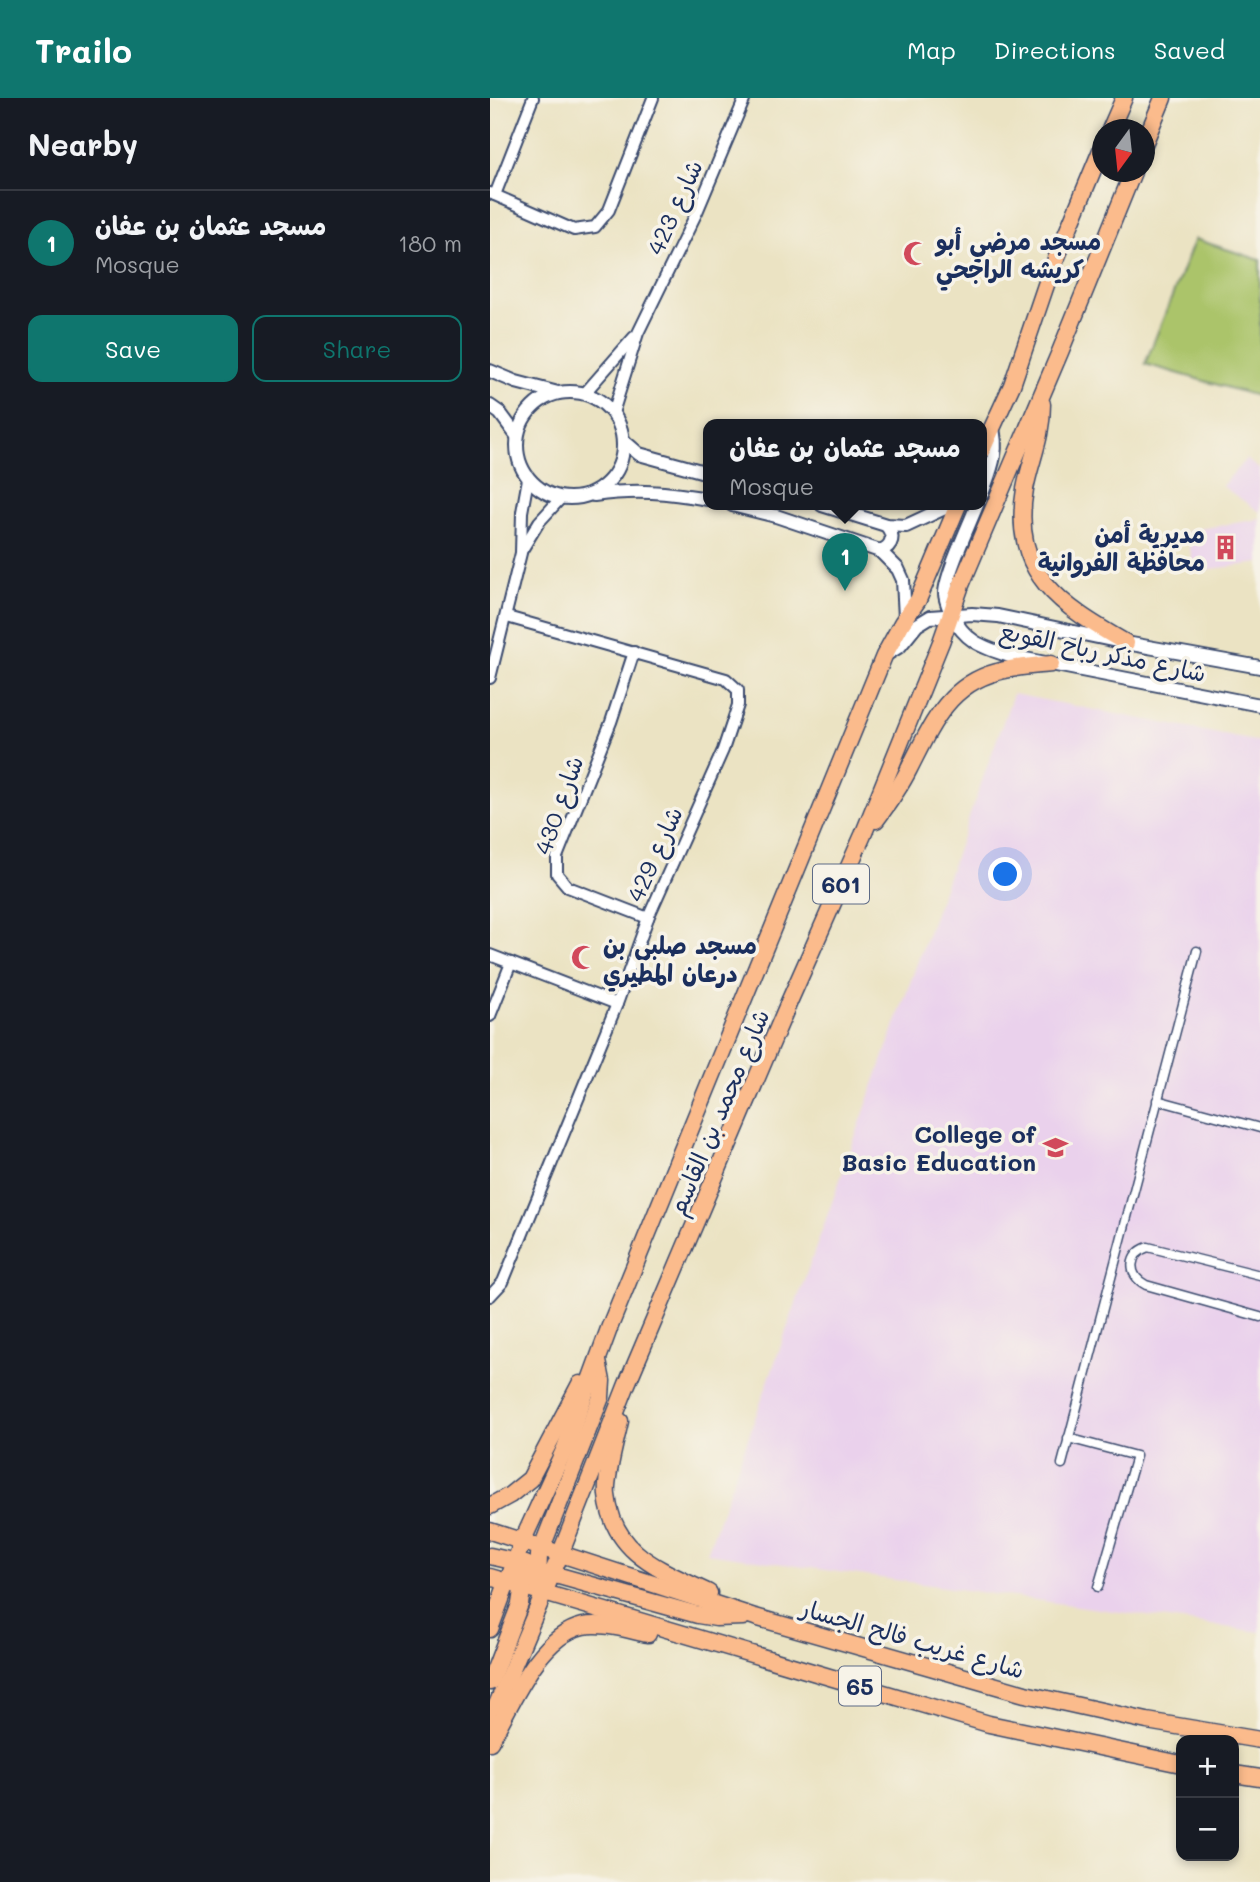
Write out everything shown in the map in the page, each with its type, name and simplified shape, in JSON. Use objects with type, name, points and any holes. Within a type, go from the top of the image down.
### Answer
[{"type":"main road","points":[[1115,119],[1124,98]]},
{"type":"main road","points":[[1154,119],[1163,98]]},
{"type":"main road","points":[[987,438],[1012,385],[1045,287],[1092,172]]},
{"type":"main road","name":"شارع محمد بن القاسم","points":[[560,1555],[627,1384],[863,835],[961,585],[1129,182]]},
{"type":"main road","points":[[1042,396],[1040,431],[1022,507],[1028,550],[1042,579],[1063,604],[1126,643]]},
{"type":"main road","name":"شارع محمد بن القاسم","points":[[490,1629],[528,1573],[523,1540],[565,1448],[610,1326],[884,656],[923,590],[956,510]]},
{"type":"main road","points":[[863,835],[900,785],[926,732],[950,698],[979,678],[996,672],[1051,664]]},
{"type":"main road","points":[[490,1506],[530,1479],[610,1326]]},
{"type":"main road","points":[[490,1682],[520,1604],[528,1573],[542,1548],[601,1397],[602,1381],[597,1360]]},
{"type":"main road","points":[[627,1384],[606,1493],[612,1517],[626,1545],[643,1560],[755,1616]]},
{"type":"main road","name":"شارع غريب فالح الجسار","points":[[490,1531],[755,1616],[1025,1694],[1147,1721],[1260,1740]]},
{"type":"main road","points":[[490,1577],[528,1573],[560,1555]]},
{"type":"main road","points":[[490,1556],[528,1573],[698,1615],[716,1618],[755,1616]]},
{"type":"main road","points":[[490,1721],[543,1594],[528,1573]]},
{"type":"main road","name":"65","points":[[543,1594],[989,1724],[1176,1763]]},
{"type":"main road","points":[[490,1742],[540,1655],[559,1638],[583,1626],[607,1627],[739,1651]]},
{"type":"main road","points":[[1239,1775],[1260,1778]]},
{"type":"street","points":[[533,98],[492,194],[574,230],[595,226],[609,210],[653,98]]},
{"type":"street","name":"شارع 423","points":[[613,412],[638,332],[698,212],[744,98]]},
{"type":"street","name":"شارع 423","points":[[584,394],[638,332]]},
{"type":"street","points":[[490,372],[558,393],[584,394],[600,401],[613,412],[624,441],[622,458],[616,474],[604,487],[591,495]]},
{"type":"street","points":[[558,393],[531,409],[522,421],[517,436],[521,466],[528,479],[548,494],[576,499],[624,491],[651,490],[703,498]]},
{"type":"street","points":[[490,406],[500,413],[517,436]]},
{"type":"street","points":[[987,479],[995,456],[996,441],[992,425]]},
{"type":"street","points":[[624,441],[639,454],[703,471]]},
{"type":"street","points":[[490,678],[521,553],[522,512],[528,479]]},
{"type":"street","points":[[521,553],[539,522],[561,498]]},
{"type":"street","points":[[751,510],[880,551],[898,569],[903,580],[905,618]]},
{"type":"street","points":[[838,510],[886,525],[914,523],[941,510]]},
{"type":"street","points":[[951,615],[946,601],[946,588],[975,510]]},
{"type":"street","points":[[880,551],[888,548],[892,540],[892,532],[886,525]]},
{"type":"street","name":"شارع مذكر رباح القوبع","points":[[884,656],[900,646],[923,620],[930,617],[972,614],[998,616],[1260,667]]},
{"type":"street","name":"شارع مذكر رباح القوبع","points":[[951,615],[961,632],[977,643],[1010,656],[1260,705]]},
{"type":"street","name":"شارع 429","points":[[490,1296],[503,1282],[617,1004],[648,918],[723,750],[738,705],[738,690],[726,679],[507,617]]},
{"type":"street","name":"شارع 430","points":[[634,652],[611,722],[557,857],[557,874],[568,887],[648,918]]},
{"type":"street","points":[[1062,1464],[1197,951]]},
{"type":"street","points":[[490,955],[617,1004]]},
{"type":"street","points":[[490,1016],[512,963]]},
{"type":"street","points":[[1157,1100],[1260,1128]]},
{"type":"street","points":[[1260,1275],[1148,1247],[1134,1256],[1131,1265],[1138,1280],[1146,1284],[1260,1317]]},
{"type":"street","points":[[1115,1260],[1131,1265]]},
{"type":"street","points":[[1068,1438],[1136,1456],[1098,1587]]},
{"type":"shaded area","name":"مديرية أمن محافظة الفروانية","points":[[1246,459],[1260,470],[1260,512],[1222,486]]},
{"type":"shaded area","name":"مديرية أمن محافظة الفروانية","points":[[1260,519],[1260,563],[1194,571],[1187,531]]},
{"type":"shaded area","name":"College of Basic Education","points":[[1013,694],[1260,742],[1260,1632],[707,1553]]},
{"type":"green space","points":[[1195,239],[1260,260],[1260,397],[1145,364]]},
{"type":"place","name":"مسجد مرضي أبو كريشه الراجحي","points":[[916,254]]},
{"type":"place","name":"مديرية أمن محافظة الفروانية","points":[[1225,547]]},
{"type":"place","name":"مسجد عثمان بن عفان","points":[[845,591]]},
{"type":"place","name":"مسجد صلبي بن درعان المطيري","points":[[583,958]]},
{"type":"place","name":"College of Basic Education","points":[[1056,1147]]}]
